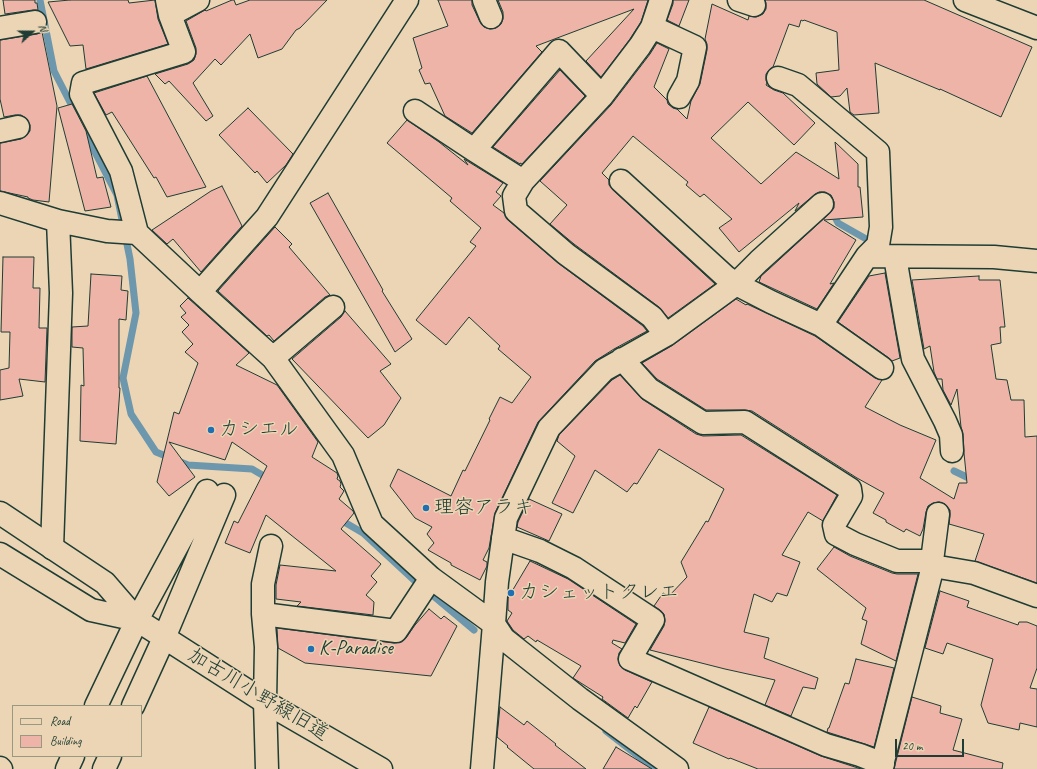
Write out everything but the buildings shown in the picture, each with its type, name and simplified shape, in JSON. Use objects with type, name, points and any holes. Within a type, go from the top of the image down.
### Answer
[{"type":"street","points":[[198,0],[168,7],[184,52],[83,83],[81,94],[121,171],[136,233],[273,358],[343,456],[372,524],[431,578],[494,624],[504,639],[580,699],[677,769]]},
{"type":"street","points":[[200,292],[267,217],[407,0]]},
{"type":"street","points":[[660,0],[652,27],[640,46],[602,96],[523,181],[514,196],[516,211],[566,254],[652,317],[666,335]]},
{"type":"street","points":[[965,0],[1037,28]]},
{"type":"street","points":[[0,28],[35,22]]},
{"type":"street","points":[[652,27],[695,47],[688,81],[679,97]]},
{"type":"street","points":[[474,150],[559,51],[602,96]]},
{"type":"street","points":[[778,78],[798,85],[878,152],[881,228],[878,245],[867,256],[821,325]]},
{"type":"street","points":[[415,111],[523,181]]},
{"type":"street","points":[[621,181],[720,272],[736,284],[821,325],[882,368]]},
{"type":"street","points":[[0,203],[58,221],[107,231],[136,233]]},
{"type":"street","points":[[482,769],[497,582],[506,518],[549,428],[604,370],[666,335],[736,284],[822,204]]},
{"type":"street","points":[[52,548],[61,292],[58,221]]},
{"type":"street","points":[[867,256],[994,257],[1037,261]]},
{"type":"street","points":[[895,256],[913,359],[945,422],[950,435],[952,451]]},
{"type":"street","points":[[273,358],[333,307]]},
{"type":"street","points":[[622,359],[649,389],[703,423],[745,422],[850,489],[851,496],[834,526],[836,534],[897,561],[933,563],[974,574],[1037,596]]},
{"type":"street","points":[[96,705],[137,620],[215,493],[164,638],[133,705]]},
{"type":"street","name":"加古川小野線旧道","points":[[0,513],[105,583],[137,620],[265,702],[381,769]]},
{"type":"street","points":[[503,538],[540,551],[574,568],[653,620],[630,659],[826,745],[860,755],[882,766],[933,563],[938,514]]},
{"type":"street","points":[[267,769],[265,702],[266,647],[263,614],[263,584],[271,546]]},
{"type":"street","name":"加古川小野線旧道","points":[[0,554],[91,610],[137,620]]},
{"type":"street","points":[[263,614],[396,631],[431,578]]},
{"type":"street","points":[[67,769],[73,757]]},
{"type":"street","points":[[104,769],[110,757]]},
{"type":"waterway","points":[[40,0],[54,71],[75,112]]},
{"type":"waterway","points":[[83,129],[117,195],[130,259],[136,313],[123,378],[131,414],[156,452],[188,465],[252,469],[269,479]]},
{"type":"waterway","points":[[827,202],[838,223],[875,244]]},
{"type":"waterway","points":[[954,471],[975,481]]},
{"type":"waterway","points":[[339,519],[363,533],[417,583]]},
{"type":"waterway","points":[[430,593],[474,630]]},
{"type":"waterway","points":[[606,731],[655,769]]},
{"type":"place","name":"カシエル","points":[[211,430]]},
{"type":"place","name":"理容アラキ","points":[[426,508]]},
{"type":"place","name":"カシェットクレエ","points":[[511,593]]},
{"type":"place","name":"K-Paradise","points":[[311,649]]}]
